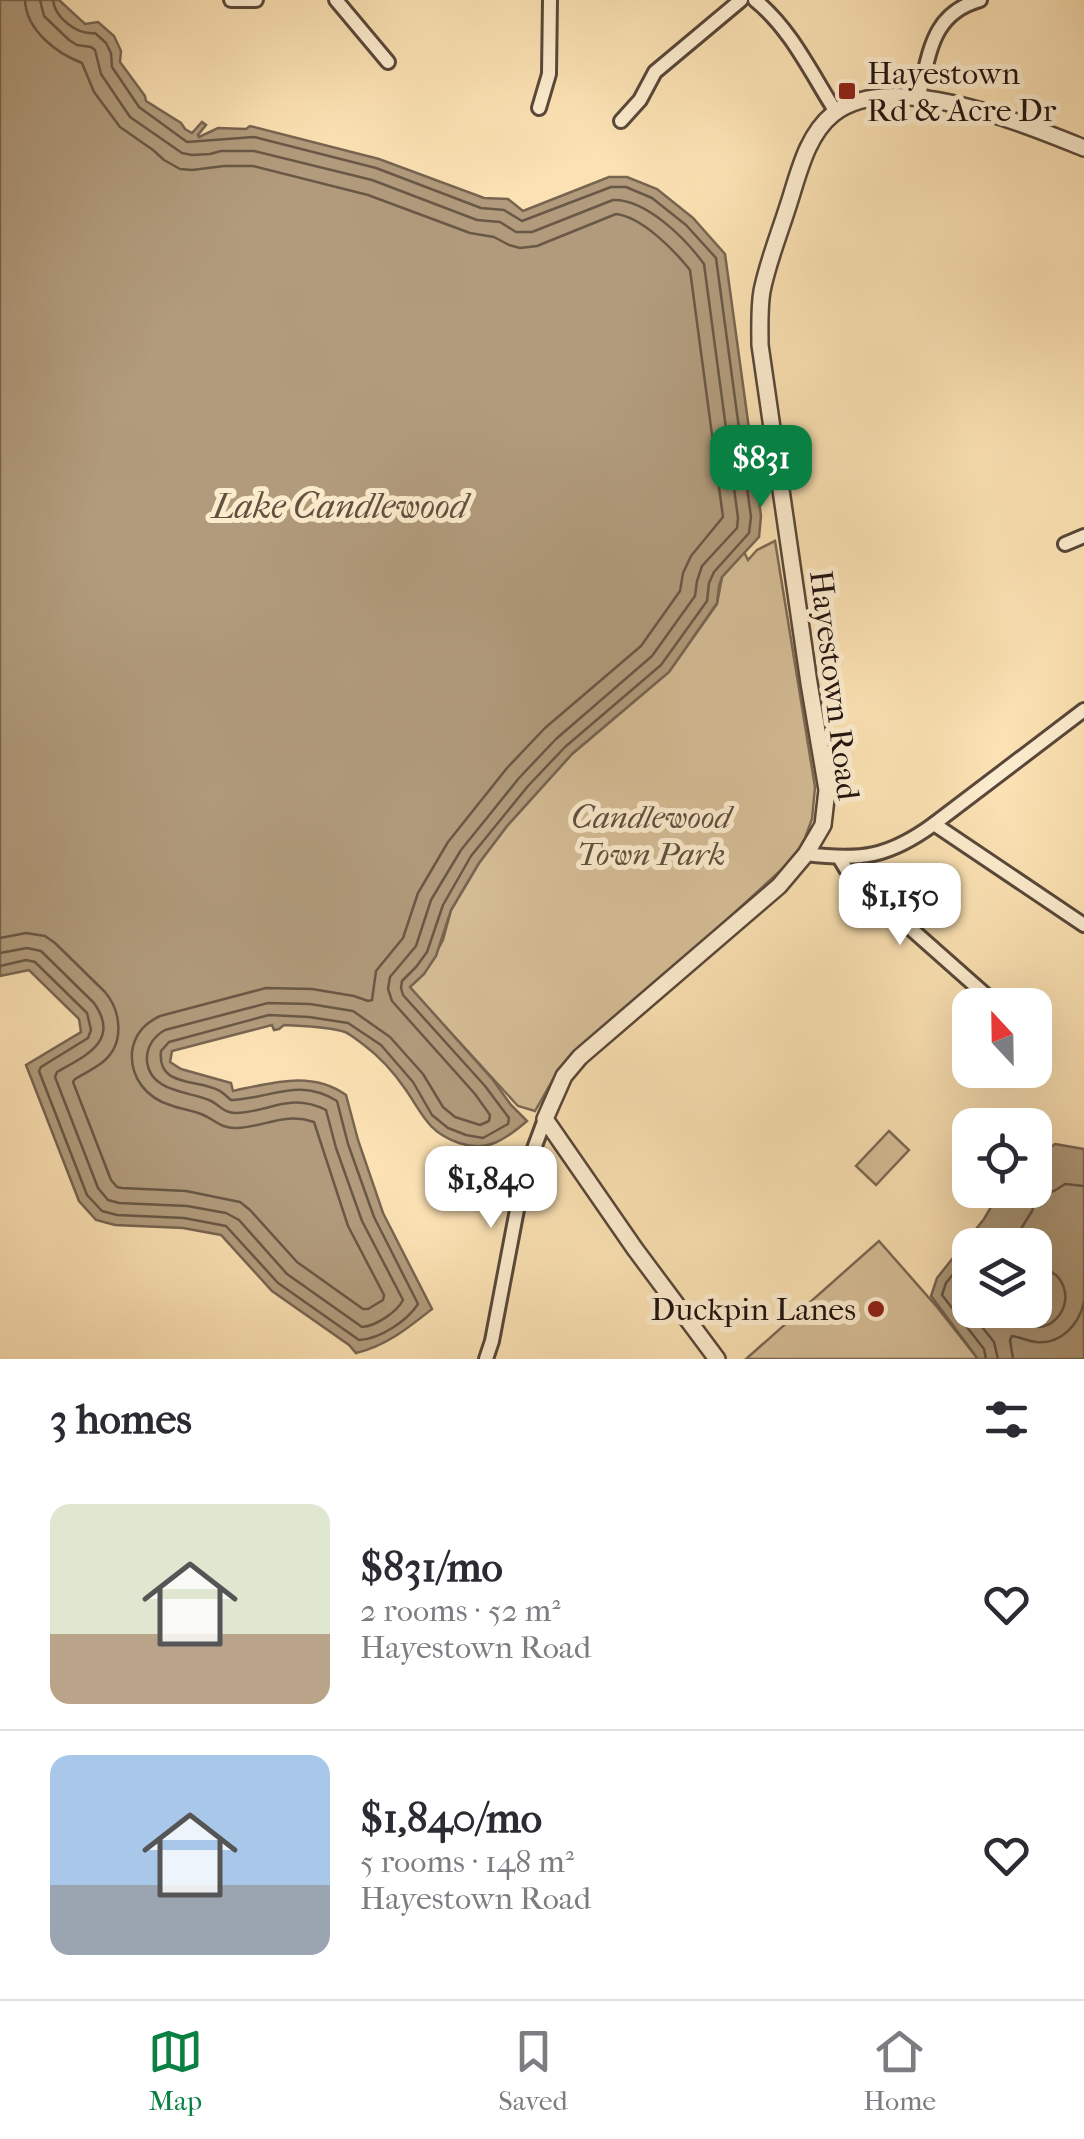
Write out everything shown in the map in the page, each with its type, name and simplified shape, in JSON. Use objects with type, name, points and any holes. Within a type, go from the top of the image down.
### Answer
[{"type":"street","points":[[231,0],[256,0]]},
{"type":"street","points":[[336,0],[388,62]]},
{"type":"street","points":[[539,108],[548,74],[550,0]]},
{"type":"street","points":[[621,120],[640,100],[655,72],[741,0]]},
{"type":"street","points":[[755,0],[785,30],[836,112],[885,96],[918,99],[1001,116],[1084,148]]},
{"type":"street","points":[[918,99],[934,38],[944,21],[959,6],[980,0]]},
{"type":"street","name":"Hayestown Road","points":[[486,1359],[523,1178],[564,1076],[779,886],[824,826],[827,790],[778,478],[760,345],[760,318],[768,268],[810,143],[836,112]]},
{"type":"street","points":[[1065,544],[1084,536]]},
{"type":"street","points":[[806,854],[840,859],[874,856],[911,841],[1084,710]]},
{"type":"street","points":[[934,824],[1081,919]]},
{"type":"street","points":[[840,859],[883,904],[978,988]]},
{"type":"street","points":[[545,1119],[718,1359]]},
{"type":"green space","name":"Candlewood Town Park","points":[[775,541],[815,787],[812,819],[805,838],[793,859],[599,1031],[555,1076],[535,1111],[518,1106],[409,987],[424,974],[443,940],[451,910],[507,826],[572,754],[669,672],[717,604],[722,577],[744,552],[748,560]]},
{"type":"green space","points":[[889,1131],[909,1150],[876,1185],[856,1166]]},
{"type":"green space","points":[[879,1241],[978,1359],[746,1359]]},
{"type":"water","name":"Lake Candlewood","points":[[0,0],[59,0],[85,24],[98,22],[114,36],[121,51],[120,62],[146,101],[192,133],[202,122],[206,125],[199,137],[218,128],[250,126],[379,159],[484,198],[508,199],[523,211],[609,177],[627,177],[657,189],[693,218],[725,254],[761,516],[759,537],[722,577],[717,603],[669,672],[572,754],[507,826],[451,910],[436,956],[410,987],[527,1121],[504,1139],[487,1145],[469,1146],[449,1139],[427,1122],[376,1055],[348,1033],[331,1029],[284,1025],[274,1030],[272,1025],[172,1051],[170,1062],[181,1069],[231,1083],[233,1091],[305,1081],[333,1087],[346,1095],[383,1213],[432,1309],[387,1341],[356,1353],[272,1291],[221,1235],[96,1220],[79,1201],[26,1065],[81,1032],[79,1019],[29,970],[0,976]]},
{"type":"water","points":[[1052,1146],[1084,1149],[1084,1359],[978,1359],[955,1328],[1052,1328],[1052,1228],[977,1228],[990,1208],[1052,1208]]},
{"type":"water","points":[[952,1259],[952,1324],[931,1296],[937,1278]]},
{"type":"place","name":"Hayestown Rd & Acre Dr","points":[[847,91]]},
{"type":"place","name":"Duckpin Lanes","points":[[876,1309]]}]
